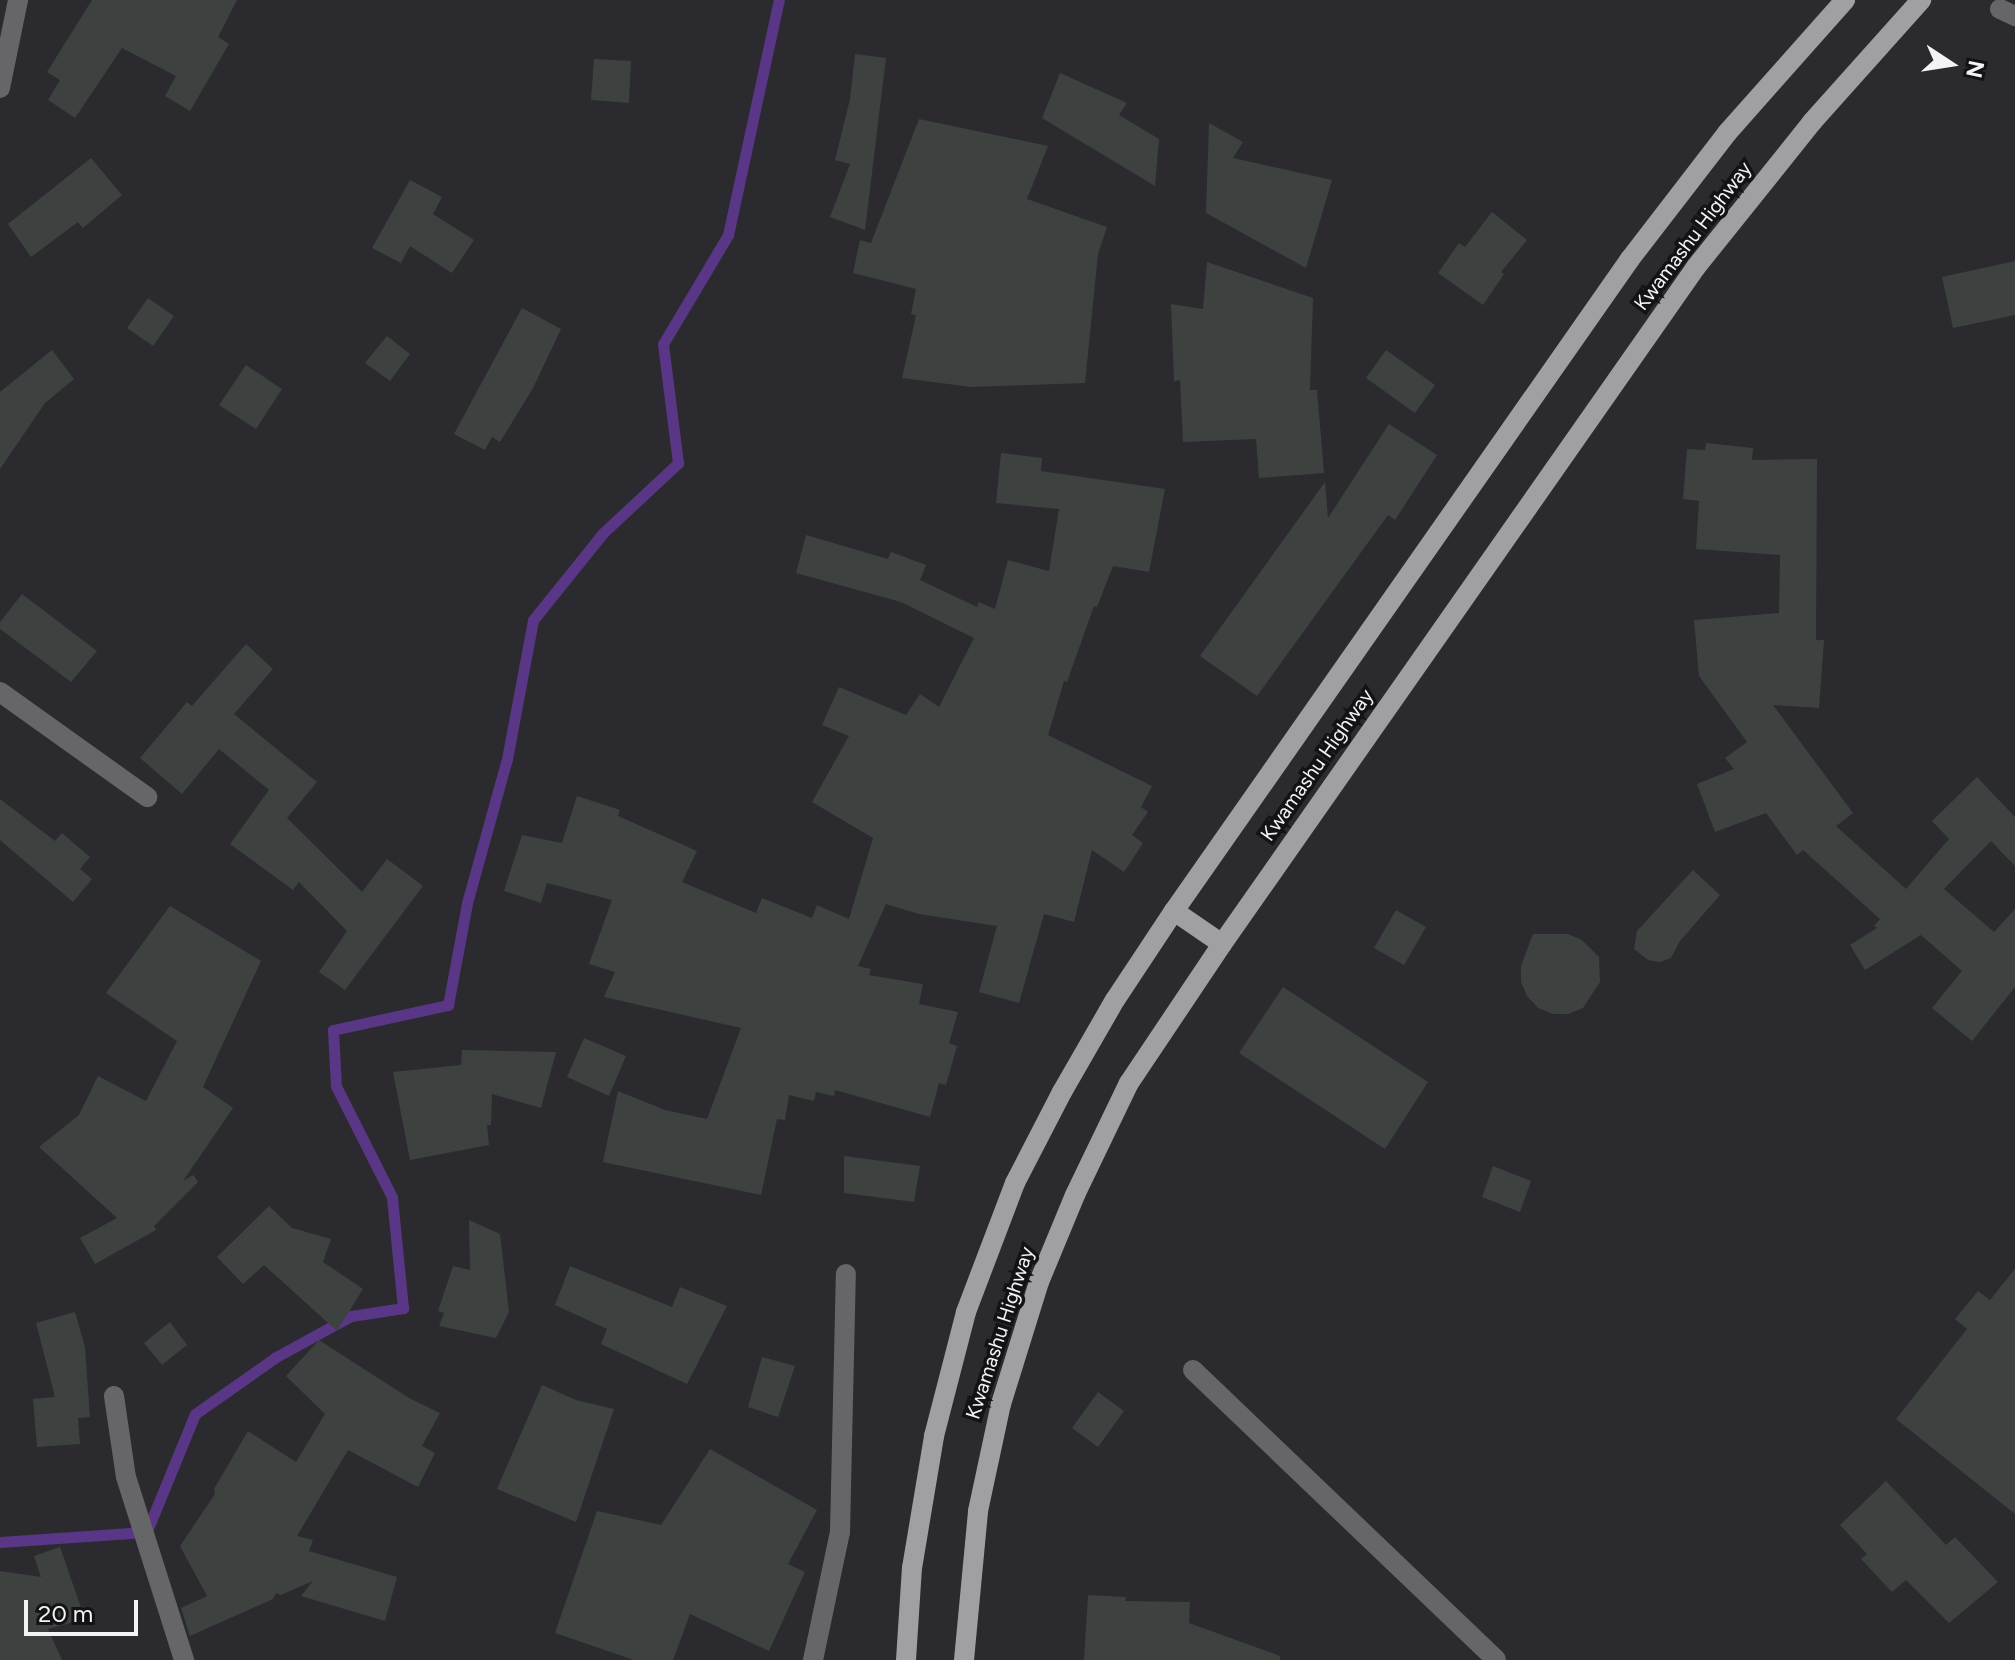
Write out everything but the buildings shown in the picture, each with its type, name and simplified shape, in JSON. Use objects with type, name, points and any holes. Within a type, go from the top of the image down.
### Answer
[{"type":"main road","name":"Kwamashu Highway","points":[[906,1660],[912,1568],[934,1436],[966,1312],[1015,1183],[1048,1118],[1115,1000],[1174,911],[1630,259],[1727,133],[1845,0]]},
{"type":"main road","name":"Kwamashu Highway","points":[[964,1660],[986,1461],[1039,1282],[1075,1195],[1129,1083],[1222,944],[1696,267],[1812,122],[1921,0]]},
{"type":"main road","points":[[1174,911],[1222,944]]},
{"type":"street","points":[[0,88],[18,0]]},
{"type":"street","points":[[0,692],[147,797]]},
{"type":"street","points":[[813,1660],[840,1532],[846,1274]]},
{"type":"street","points":[[1193,1370],[1496,1660]]},
{"type":"street","points":[[114,1396],[126,1477],[184,1660]]},
{"type":"waterway","points":[[0,1542],[131,1533],[149,1526],[195,1414],[276,1357],[351,1316],[403,1308],[392,1197],[336,1086],[333,1030],[448,1005],[467,903],[507,759],[533,620],[603,533],[678,463],[663,344],[728,235],[779,0]]}]
